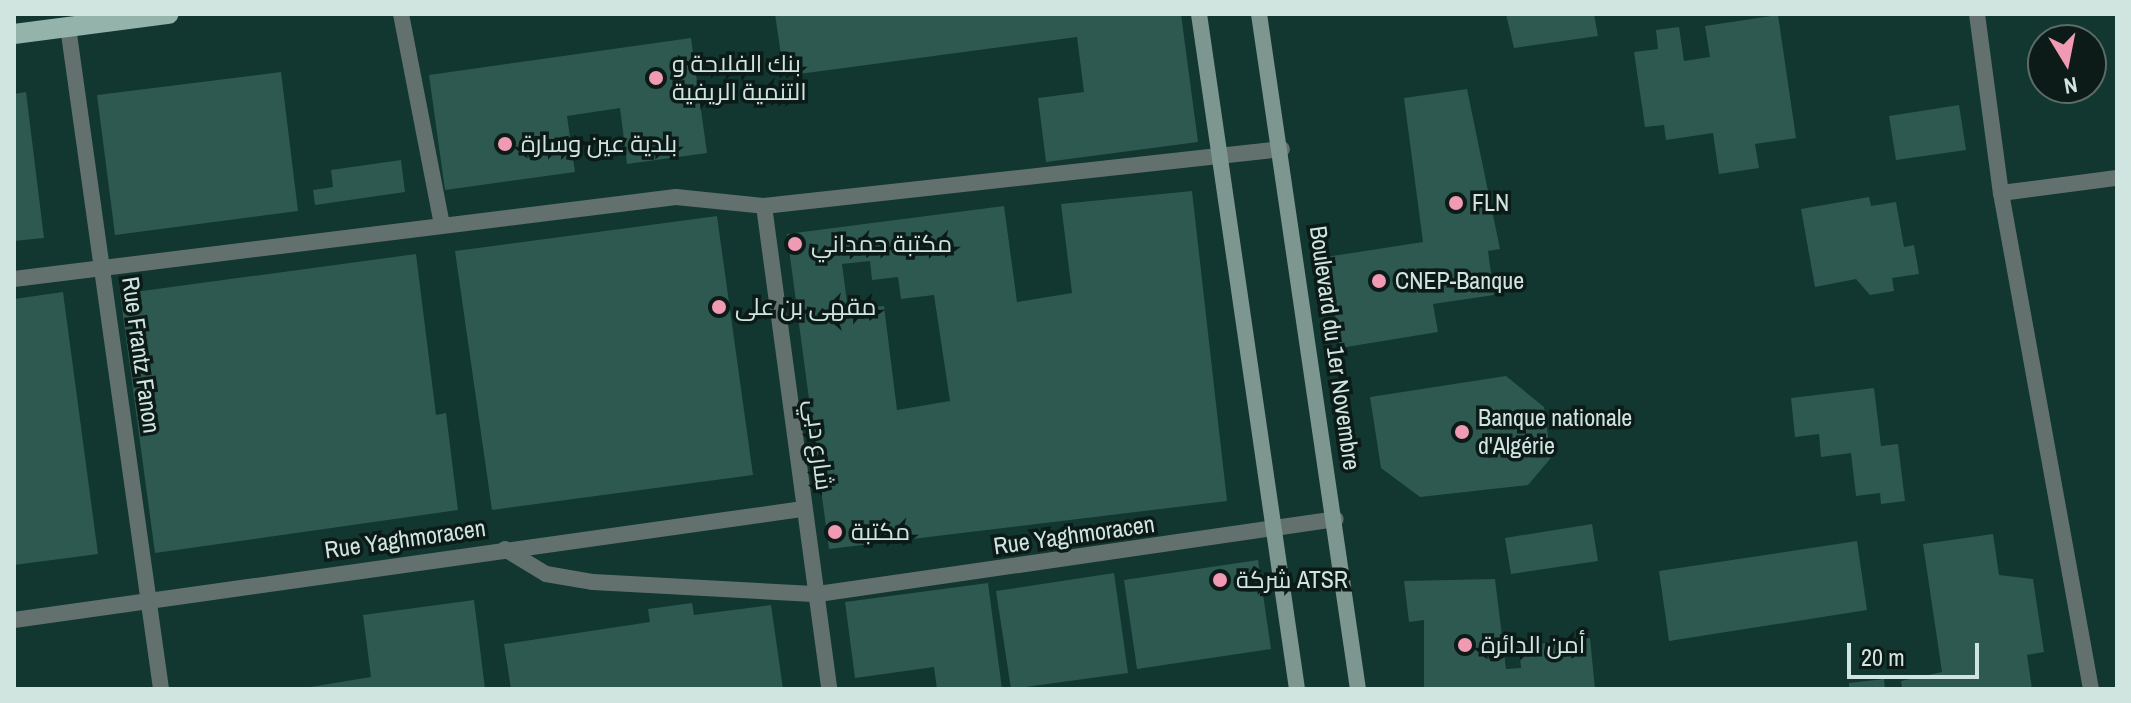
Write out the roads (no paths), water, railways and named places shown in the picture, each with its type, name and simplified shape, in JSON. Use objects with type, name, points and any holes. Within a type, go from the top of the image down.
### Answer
[{"type":"main road","points":[[14,34],[128,16],[169,14]]},
{"type":"main road","points":[[1199,14],[1297,689]]},
{"type":"main road","name":"Boulevard du 1er Novembre","points":[[1259,14],[1282,149],[1358,689]]},
{"type":"street","points":[[401,14],[442,225]]},
{"type":"street","points":[[1977,14],[2001,193],[2091,689]]},
{"type":"street","name":"Rue Frantz Fanon","points":[[68,27],[105,266],[161,689]]},
{"type":"street","points":[[14,279],[676,197],[764,206],[1220,160],[1282,149]]},
{"type":"street","points":[[2001,193],[2117,178]]},
{"type":"street","name":"شارع دبي","points":[[764,206],[829,689]]},
{"type":"street","name":"Rue Yaghmoracen","points":[[14,620],[803,509]]},
{"type":"street","name":"Rue Yaghmoracen","points":[[505,549],[546,574],[593,582],[818,594],[1273,532],[1336,519]]},
{"type":"place","name":"بنك الفلاحة و التنمية الريفية","points":[[656,78]]},
{"type":"place","name":"بلدية عين وسارة","points":[[505,144]]},
{"type":"place","name":"FLN","points":[[1456,203]]},
{"type":"place","name":"مكتبة حمداني","points":[[795,244]]},
{"type":"place","name":"CNEP-Banque","points":[[1379,281]]},
{"type":"place","name":"مقهى بن على","points":[[719,307]]},
{"type":"place","name":"Banque nationale d'Algérie","points":[[1462,432]]},
{"type":"place","name":"مكتبة","points":[[835,532]]},
{"type":"place","name":"شركة ATSR","points":[[1220,580]]},
{"type":"place","name":"أمن الدائرة","points":[[1465,645]]}]
